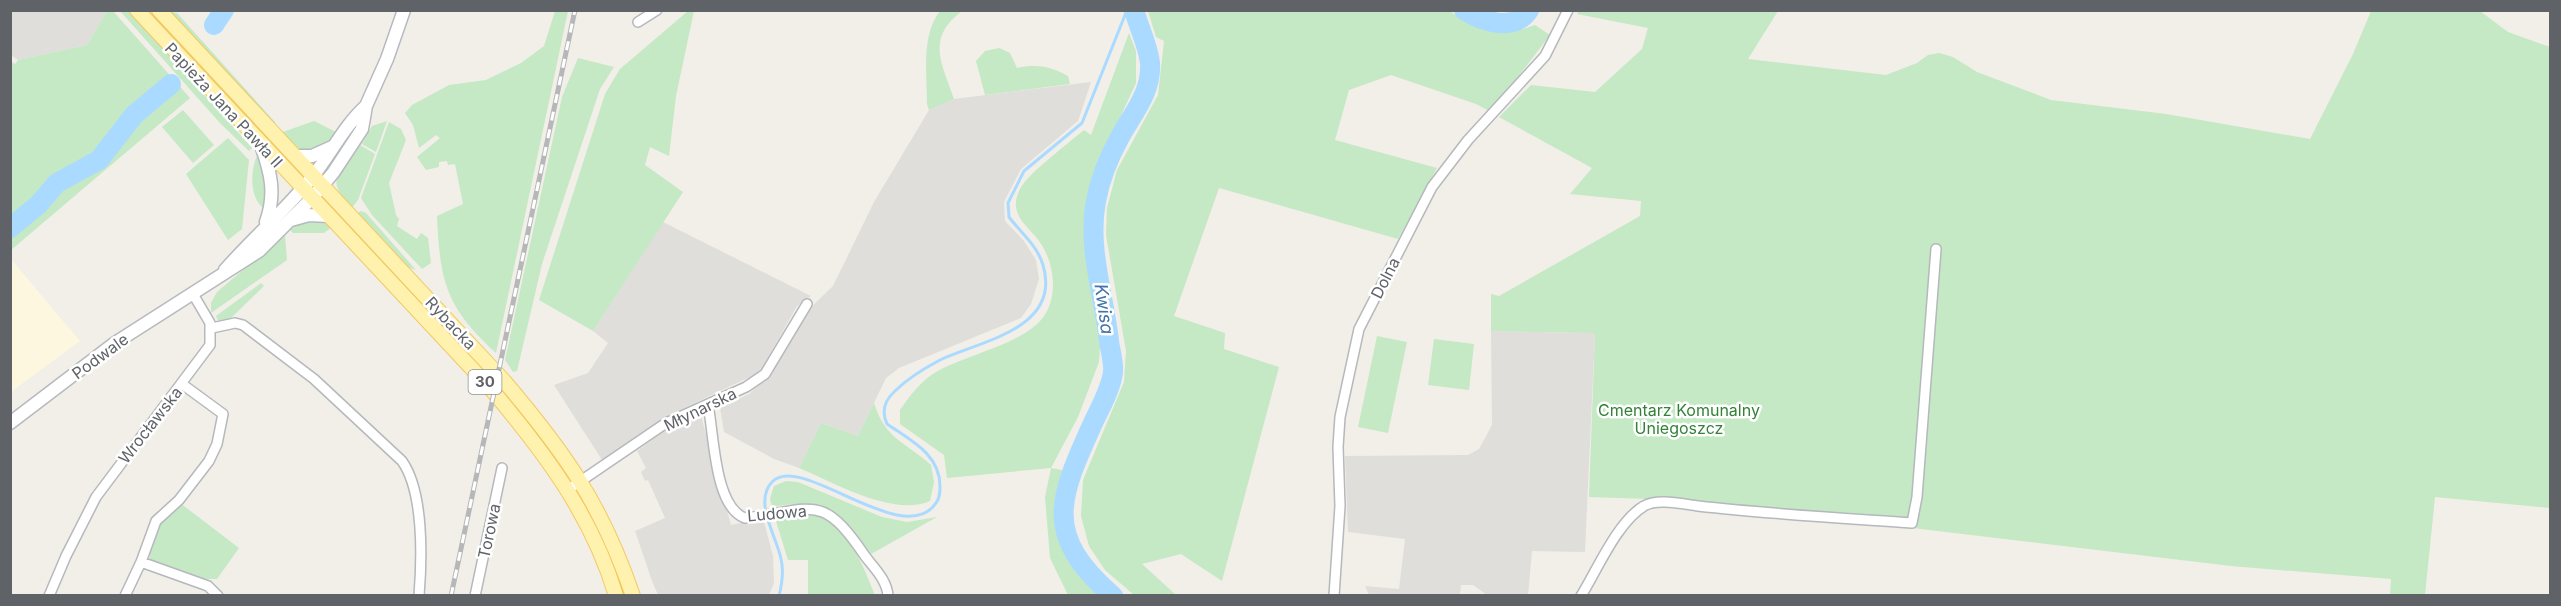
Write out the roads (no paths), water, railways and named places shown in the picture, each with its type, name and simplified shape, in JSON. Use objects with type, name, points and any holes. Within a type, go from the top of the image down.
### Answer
[{"type":"main road","name":"Papieża Jana Pawła II","points":[[137,10],[308,193]]},
{"type":"main road","name":"Papieża Jana Pawła II","points":[[159,10],[318,181]]},
{"type":"main road","points":[[193,294],[259,251],[290,221],[308,193],[362,129],[366,106],[387,59],[404,10]]},
{"type":"main road","points":[[318,181],[350,121],[366,106]]},
{"type":"main road","points":[[261,145],[269,166],[273,195],[265,225]]},
{"type":"main road","points":[[294,156],[318,154],[336,145]]},
{"type":"main road","name":"Rybacka","points":[[318,181],[505,382],[545,430],[582,481],[610,534],[633,596]]},
{"type":"main road","points":[[220,275],[265,225],[308,193]]},
{"type":"main road","name":"Rybacka","points":[[308,193],[491,388],[526,430],[568,489],[584,516],[616,596]]},
{"type":"main road","points":[[290,221],[309,215],[329,216]]},
{"type":"main road","name":"Podwale","points":[[10,423],[115,343],[193,294]]},
{"type":"street","points":[[638,22],[657,10]]},
{"type":"street","name":"Dolna","points":[[1334,596],[1340,506],[1338,447],[1340,417],[1359,329],[1432,187],[1468,140],[1545,56],[1568,10]]},
{"type":"street","points":[[1581,596],[1621,530],[1635,512],[1647,504],[1676,504],[1771,514],[1912,523],[1917,497],[1936,249]]},
{"type":"street","points":[[193,294],[212,328],[236,323],[243,325],[314,379],[394,453],[408,469],[414,490],[419,532],[419,596]]},
{"type":"street","name":"Młynarska","points":[[568,489],[666,423],[746,387],[765,374],[807,304]]},
{"type":"street","name":"Wrocławska","points":[[49,596],[77,532],[96,497],[210,345],[212,328]]},
{"type":"street","points":[[125,596],[156,521],[179,500],[210,461],[217,444],[223,414],[182,384]]},
{"type":"street","name":"Ludowa","points":[[708,405],[718,470],[726,499],[738,515],[757,516],[806,508],[828,513],[843,525],[886,582],[888,596]]},
{"type":"street","name":"Torowa","points":[[475,596],[502,468]]},
{"type":"street","points":[[141,562],[208,586],[218,596]]},
{"type":"waterway","points":[[214,25],[224,10]]},
{"type":"waterway","points":[[779,596],[782,564],[765,509],[767,490],[772,482],[786,476],[805,479],[877,509],[901,516],[921,515],[936,503],[940,495],[940,486],[935,465],[914,442],[887,424],[884,415],[886,402],[900,386],[922,370],[940,360],[1014,329],[1029,318],[1041,304],[1046,287],[1043,265],[1033,245],[1009,217],[1008,203],[1024,171],[1082,123],[1127,10]]},
{"type":"waterway","name":"Kwisa","points":[[1113,596],[1075,554],[1067,535],[1064,516],[1065,495],[1072,474],[1108,392],[1113,372],[1097,271],[1094,218],[1105,168],[1141,102],[1150,74],[1149,56],[1134,10]]},
{"type":"waterway","name":"Kwisa","points":[[1464,10],[1479,18],[1497,23],[1515,21],[1529,10]]},
{"type":"waterway","points":[[10,228],[38,205],[57,183],[99,160],[134,115],[171,84]]},
{"type":"railway","points":[[451,596],[575,10]]},
{"type":"park label","name":"Cmentarz Komunalny Uniegoszcz","points":[[1679,419]]}]
